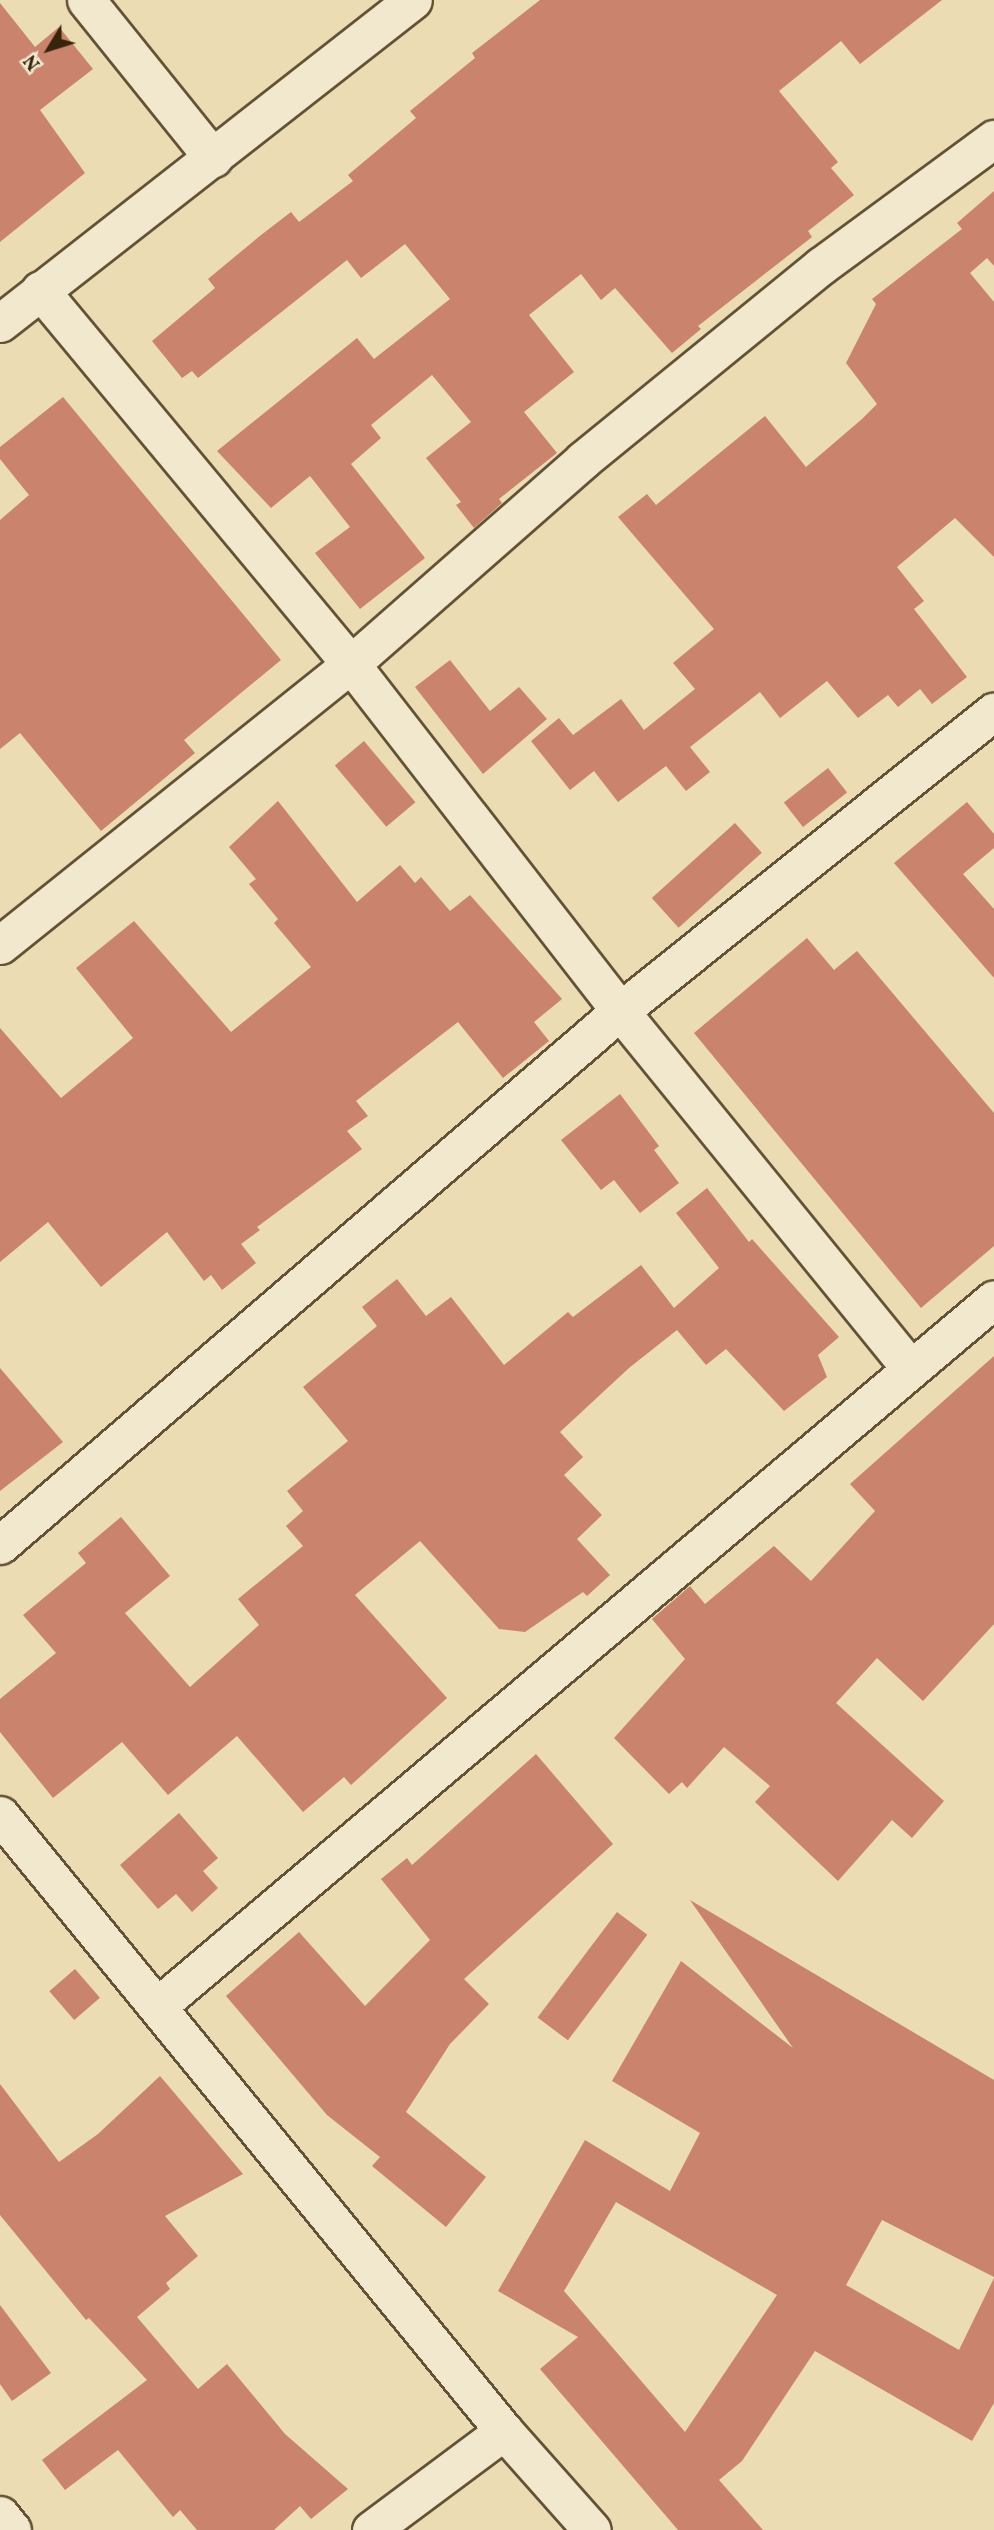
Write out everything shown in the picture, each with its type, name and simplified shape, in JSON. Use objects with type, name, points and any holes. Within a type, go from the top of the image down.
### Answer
[{"type":"street","points":[[86,0],[213,158]]},
{"type":"street","points":[[0,323],[413,0]]},
{"type":"street","points":[[0,944],[351,664],[583,460],[821,266],[994,139]]},
{"type":"street","points":[[40,290],[351,664],[620,1012],[911,1369]]},
{"type":"street","points":[[0,1545],[620,1012],[994,710]]},
{"type":"street","points":[[159,2005],[994,1299]]},
{"type":"street","points":[[0,1815],[159,2005],[504,2431],[592,2530]]},
{"type":"street","points":[[371,2530],[504,2431]]},
{"type":"street","points":[[0,2515],[12,2530]]},
{"type":"building","points":[[540,0],[942,0],[860,64],[841,41],[779,91],[838,162],[831,168],[854,195],[808,231],[812,237],[698,326],[701,329],[672,353],[615,288],[601,300],[581,274],[529,315],[574,372],[524,412],[557,453],[499,499],[502,503],[474,528],[456,505],[461,502],[426,458],[471,422],[432,375],[371,425],[381,438],[351,464],[425,558],[360,609],[315,553],[350,527],[310,476],[271,508],[217,451],[357,338],[374,359],[450,299],[405,244],[361,278],[347,260],[198,378],[192,371],[182,378],[152,341],[215,288],[208,279],[261,235],[291,212],[299,222],[353,181],[348,175],[416,118],[410,111],[475,58],[472,53]]},
{"type":"building","points":[[0,3],[35,47],[59,27],[93,69],[40,110],[85,173],[0,242]]},
{"type":"building","points":[[994,191],[994,266],[987,258],[970,273],[994,302],[994,557],[955,518],[897,567],[924,601],[914,609],[967,677],[932,704],[920,689],[898,707],[888,695],[858,718],[827,681],[780,718],[760,692],[690,747],[710,772],[686,791],[666,766],[618,802],[594,771],[570,790],[531,741],[559,718],[573,735],[621,699],[644,730],[695,689],[673,663],[714,629],[618,517],[647,494],[656,505],[765,416],[806,467],[862,419],[877,404],[846,363],[876,304],[872,299],[962,229],[957,223]]},
{"type":"building","points":[[63,397],[281,660],[184,740],[195,753],[101,831],[20,733],[0,749],[0,520],[29,495],[0,459],[0,447]]},
{"type":"building","points":[[450,660],[490,711],[519,687],[547,719],[483,774],[415,687]]},
{"type":"building","points":[[364,741],[415,802],[386,827],[335,765]]},
{"type":"building","points":[[828,768],[847,792],[803,827],[784,802]]},
{"type":"building","points":[[278,801],[357,902],[400,865],[415,883],[421,877],[450,911],[470,895],[562,999],[534,1022],[549,1041],[503,1078],[458,1022],[356,1101],[368,1116],[347,1131],[362,1149],[257,1227],[260,1230],[241,1244],[256,1263],[222,1290],[211,1275],[204,1281],[167,1232],[101,1287],[48,1222],[0,1262],[0,1028],[61,1098],[133,1038],[76,968],[134,921],[231,1032],[311,967],[274,923],[278,919],[249,884],[256,879],[229,847]]},
{"type":"building","points":[[967,802],[994,834],[994,848],[963,874],[994,909],[994,978],[894,863]]},
{"type":"building","points":[[735,823],[762,853],[679,928],[652,898]]},
{"type":"building","points":[[807,938],[834,970],[857,951],[994,1113],[994,1246],[921,1308],[694,1033]]},
{"type":"building","points":[[620,1094],[659,1146],[654,1150],[679,1183],[640,1213],[614,1180],[601,1190],[561,1140]]},
{"type":"building","points":[[707,1188],[749,1242],[752,1239],[839,1337],[818,1355],[827,1377],[784,1411],[726,1349],[706,1365],[677,1330],[629,1368],[560,1432],[583,1457],[564,1475],[602,1515],[577,1539],[610,1575],[587,1596],[583,1592],[525,1632],[499,1629],[420,1541],[355,1595],[447,1698],[351,1785],[344,1777],[303,1812],[237,1736],[168,1795],[122,1742],[53,1798],[0,1732],[0,1699],[56,1653],[23,1615],[86,1563],[78,1553],[121,1517],[170,1576],[125,1613],[190,1687],[259,1625],[238,1599],[303,1546],[286,1526],[303,1511],[287,1491],[348,1441],[303,1387],[377,1326],[362,1307],[397,1279],[426,1316],[451,1297],[504,1365],[568,1312],[573,1317],[641,1265],[674,1308],[719,1268],[676,1213]]},
{"type":"building","points":[[994,1356],[994,1624],[923,1701],[877,1658],[836,1703],[944,1801],[912,1838],[892,1820],[838,1881],[755,1802],[770,1786],[724,1747],[687,1788],[682,1782],[669,1794],[614,1738],[685,1659],[652,1619],[690,1586],[705,1604],[774,1546],[811,1581],[875,1511],[850,1484]]},
{"type":"building","points":[[0,1368],[63,1442],[0,1491]]},
{"type":"building","points":[[536,1754],[613,1844],[464,1979],[489,2004],[450,2044],[406,2112],[486,2177],[446,2227],[372,2166],[380,2157],[327,2115],[226,1996],[299,1932],[365,2006],[430,1940],[381,1879],[407,1858],[412,1865]]},
{"type":"building","points":[[179,1813],[218,1858],[203,1871],[218,1888],[192,1912],[176,1894],[158,1909],[120,1865]]},
{"type":"building","points":[[690,1900],[994,2080],[994,2277],[882,2220],[846,2285],[959,2350],[994,2278],[994,2403],[972,2441],[815,2351],[742,2461],[719,2480],[763,2530],[678,2530],[540,2369],[578,2337],[498,2291],[585,2140],[670,2191],[700,2133],[612,2081],[681,1961],[793,2048]],"holes":[[[616,2202],[777,2295],[685,2432],[564,2291]]]},
{"type":"building","points":[[617,1912],[647,1935],[568,2040],[538,2017]]},
{"type":"building","points":[[75,1969],[100,1998],[74,2020],[49,1991]]},
{"type":"building","points":[[160,2076],[243,2174],[165,2216],[198,2256],[166,2283],[170,2289],[137,2317],[198,2389],[227,2364],[285,2434],[348,2489],[311,2519],[300,2506],[274,2530],[197,2530],[180,2510],[173,2517],[118,2450],[65,2490],[42,2460],[147,2380],[89,2318],[86,2320],[0,2215],[0,2084],[59,2162],[98,2134]]},
{"type":"building","points":[[0,2305],[51,2373],[12,2401],[0,2384]]}]
